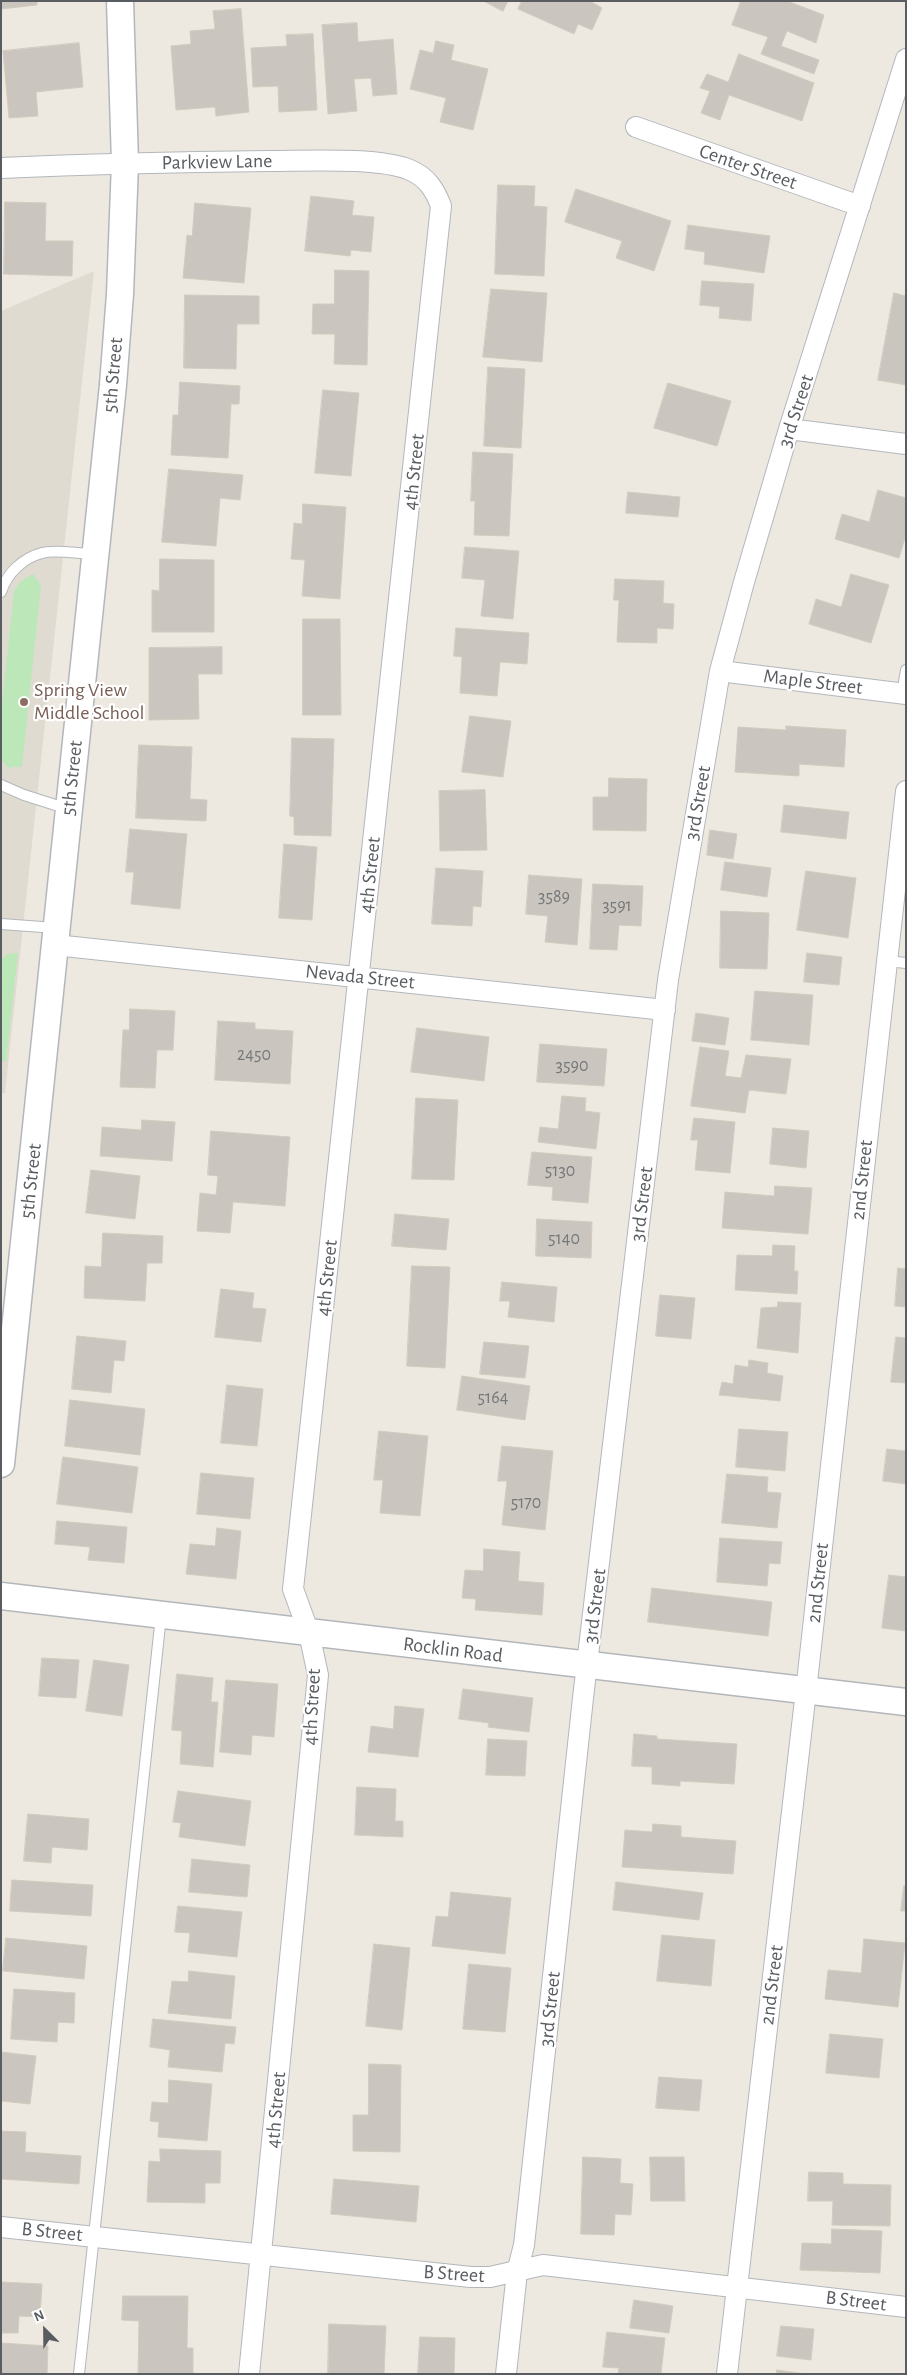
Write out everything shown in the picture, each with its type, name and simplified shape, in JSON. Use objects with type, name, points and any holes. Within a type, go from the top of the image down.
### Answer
[{"type":"street","name":"5th Street","points":[[1,1464],[5,1400],[56,936],[120,294],[125,162],[120,1]]},
{"type":"street","name":"3rd Street","points":[[506,2374],[517,2272],[524,2245],[588,1665],[665,1010],[720,671],[789,429],[906,60]]},
{"type":"street","name":"Center Street","points":[[636,128],[860,206]]},
{"type":"street","name":"Parkview Lane","points":[[1,168],[125,162],[317,161],[381,164],[408,169],[428,182]]},
{"type":"street","name":"4th Street","points":[[249,2374],[318,1675],[309,1633],[293,1589],[440,231],[442,206],[428,182]]},
{"type":"street","points":[[789,429],[906,444]]},
{"type":"street","name":"Maple Street","points":[[720,671],[904,694]]},
{"type":"street","name":"2nd Street","points":[[727,2374],[806,1691],[896,962],[906,791]]},
{"type":"street","name":"Nevada Street","points":[[56,936],[359,977],[665,1010]]},
{"type":"street","name":"Rocklin Road","points":[[1,1596],[906,1702]]},
{"type":"street","name":"B Street","points":[[1,2227],[471,2277],[490,2277],[543,2265],[906,2307]]},
{"type":"lane","points":[[1,592],[5,582],[18,566],[44,552],[95,554]]},
{"type":"lane","points":[[904,694],[906,670]]},
{"type":"lane","points":[[1,784],[21,794],[69,810]]},
{"type":"lane","points":[[1,924],[56,936]]},
{"type":"lane","points":[[79,2374],[161,1615]]},
{"type":"shaded area","name":"Spring View Middle School","points":[[94,271],[5,1093],[1,1093],[1,311]]},
{"type":"green space","points":[[33,574],[41,586],[22,767],[11,767],[9,769],[1,759],[1,714],[14,591],[21,581]]},
{"type":"green space","points":[[18,953],[6,1061],[1,1061],[1,960],[7,954]]},
{"type":"building","points":[[1,1],[37,1],[37,5],[1,9]]},
{"type":"building","points":[[484,1],[508,1],[503,11]]},
{"type":"building","points":[[522,1],[590,1],[602,8],[592,30],[578,24],[574,34],[518,9]]},
{"type":"building","points":[[741,1],[787,1],[824,15],[816,43],[787,31],[781,46],[819,60],[814,74],[761,54],[768,37],[732,25]]},
{"type":"building","points":[[241,9],[249,112],[216,116],[215,107],[176,110],[171,46],[191,44],[190,31],[215,29],[213,11]]},
{"type":"building","points":[[357,23],[358,42],[393,39],[397,94],[373,96],[371,78],[354,79],[357,111],[328,114],[322,25]]},
{"type":"building","points":[[313,34],[317,110],[279,112],[278,86],[253,87],[251,48],[287,46],[286,35]]},
{"type":"building","points":[[436,41],[454,45],[451,60],[488,69],[473,130],[440,122],[446,98],[410,89],[420,50],[433,53]]},
{"type":"building","points":[[79,43],[83,87],[36,92],[38,116],[9,118],[3,51]]},
{"type":"building","points":[[739,54],[814,83],[802,121],[729,95],[720,120],[701,113],[710,91],[700,88],[707,74],[728,82]]},
{"type":"building","points":[[498,185],[535,186],[534,206],[547,207],[544,276],[495,274]]},
{"type":"building","points":[[576,189],[671,221],[654,271],[616,258],[622,241],[565,222]]},
{"type":"building","points":[[311,196],[354,201],[352,215],[374,217],[371,252],[351,250],[350,256],[305,251]]},
{"type":"building","points":[[5,202],[46,203],[45,241],[73,241],[72,276],[4,274]]},
{"type":"building","points":[[195,203],[251,208],[244,283],[183,278],[187,235],[192,236]]},
{"type":"building","points":[[688,225],[770,236],[764,273],[704,264],[705,252],[685,249]]},
{"type":"building","points":[[335,270],[369,271],[367,365],[334,364],[335,334],[312,334],[313,304],[334,304]]},
{"type":"building","points":[[702,281],[754,284],[751,321],[719,318],[720,307],[700,305]]},
{"type":"building","points":[[491,289],[547,293],[542,362],[483,357]]},
{"type":"building","points":[[894,293],[906,296],[906,385],[878,380]]},
{"type":"building","points":[[185,295],[259,296],[259,324],[237,324],[236,369],[184,368]]},
{"type":"building","points":[[488,367],[525,369],[521,448],[484,446]]},
{"type":"building","points":[[180,382],[240,386],[239,404],[231,404],[228,458],[171,455],[173,415],[178,415]]},
{"type":"building","points":[[668,383],[731,401],[717,446],[654,428]]},
{"type":"building","points":[[323,390],[359,393],[351,476],[315,473]]},
{"type":"building","points":[[473,452],[513,454],[509,536],[474,535],[475,501],[471,501]]},
{"type":"building","points":[[169,469],[243,475],[240,500],[220,498],[216,546],[162,542]]},
{"type":"building","points":[[878,490],[906,498],[906,535],[899,558],[835,539],[842,514],[869,522]]},
{"type":"building","points":[[628,492],[680,497],[678,517],[626,513]]},
{"type":"building","points":[[303,504],[346,507],[340,599],[302,596],[305,560],[291,559],[294,523],[302,524]]},
{"type":"building","points":[[465,547],[519,551],[513,619],[481,616],[485,580],[462,578]]},
{"type":"building","points":[[160,559],[214,560],[214,632],[152,632],[152,590],[159,591]]},
{"type":"building","points":[[851,574],[889,585],[871,643],[809,624],[816,599],[841,607]]},
{"type":"building","points":[[615,579],[664,581],[663,603],[674,604],[673,629],[657,628],[657,643],[617,642],[619,600],[614,600]]},
{"type":"building","points":[[303,619],[340,619],[341,715],[303,715]]},
{"type":"building","points":[[456,628],[529,633],[527,664],[500,662],[497,696],[460,693],[462,657],[454,656]]},
{"type":"building","points":[[222,647],[222,674],[198,674],[199,719],[149,720],[149,648]]},
{"type":"building","points":[[470,716],[511,721],[503,777],[462,772]]},
{"type":"building","points":[[786,726],[846,730],[844,767],[799,764],[799,776],[735,772],[738,727],[786,730]]},
{"type":"building","points":[[292,738],[334,739],[331,836],[294,835],[294,817],[290,816]]},
{"type":"building","points":[[139,745],[192,747],[190,799],[207,800],[206,821],[136,818]]},
{"type":"building","points":[[609,778],[647,779],[646,831],[593,830],[593,797],[608,797]]},
{"type":"building","points":[[485,790],[487,850],[440,851],[439,791]]},
{"type":"building","points":[[784,805],[849,812],[846,839],[781,832]]},
{"type":"building","points":[[130,829],[187,834],[180,909],[131,904],[134,872],[126,872]]},
{"type":"building","points":[[710,830],[737,834],[733,859],[707,855]]},
{"type":"building","points":[[284,844],[317,847],[312,920],[279,918]]},
{"type":"building","points":[[725,862],[771,868],[767,897],[721,890]]},
{"type":"building","points":[[436,868],[483,871],[481,907],[473,906],[472,926],[432,924]]},
{"type":"building","points":[[806,871],[856,878],[848,938],[797,930]]},
{"type":"building","points":[[529,875],[582,879],[577,945],[545,942],[548,916],[526,914]]},
{"type":"building","points":[[593,884],[643,886],[641,926],[619,925],[617,950],[590,949]]},
{"type":"building","points":[[721,911],[769,913],[767,969],[720,968]]},
{"type":"building","points":[[807,953],[842,957],[839,985],[804,982]]},
{"type":"building","points":[[755,991],[813,995],[809,1045],[751,1040]]},
{"type":"building","points":[[130,1009],[175,1011],[173,1050],[157,1050],[155,1088],[120,1087],[123,1030],[129,1030]]},
{"type":"building","points":[[696,1013],[729,1018],[725,1045],[692,1041]]},
{"type":"building","points":[[218,1021],[255,1023],[255,1029],[293,1031],[290,1084],[215,1080]]},
{"type":"building","points":[[417,1028],[489,1037],[484,1081],[411,1072]]},
{"type":"building","points":[[540,1044],[607,1049],[604,1086],[537,1082]]},
{"type":"building","points":[[700,1047],[729,1051],[725,1076],[741,1078],[746,1055],[791,1059],[786,1094],[749,1090],[745,1113],[691,1106]]},
{"type":"building","points":[[562,1096],[586,1098],[585,1111],[600,1113],[596,1149],[538,1142],[540,1127],[558,1129]]},
{"type":"building","points":[[416,1098],[458,1100],[454,1180],[412,1179]]},
{"type":"building","points":[[694,1118],[735,1122],[730,1173],[695,1170],[698,1140],[691,1140]]},
{"type":"building","points":[[142,1120],[175,1122],[172,1161],[100,1156],[102,1127],[141,1130]]},
{"type":"building","points":[[773,1128],[809,1131],[806,1168],[770,1164]]},
{"type":"building","points":[[211,1131],[290,1137],[285,1206],[233,1202],[230,1233],[197,1231],[200,1193],[216,1195],[218,1176],[208,1175]]},
{"type":"building","points":[[532,1152],[592,1157],[588,1203],[552,1200],[553,1187],[528,1185]]},
{"type":"building","points":[[91,1170],[140,1176],[135,1219],[86,1213]]},
{"type":"building","points":[[775,1186],[812,1188],[808,1234],[722,1228],[725,1192],[774,1196]]},
{"type":"building","points":[[395,1214],[449,1219],[446,1250],[392,1246]]},
{"type":"building","points":[[537,1219],[592,1222],[591,1258],[536,1256]]},
{"type":"building","points":[[103,1233],[163,1236],[162,1263],[147,1263],[145,1301],[84,1298],[85,1266],[101,1267]]},
{"type":"building","points":[[773,1245],[795,1246],[794,1271],[798,1271],[797,1294],[735,1290],[737,1255],[772,1256]]},
{"type":"building","points":[[412,1266],[450,1267],[445,1368],[407,1366]]},
{"type":"building","points":[[898,1268],[906,1269],[906,1307],[895,1306]]},
{"type":"building","points":[[502,1282],[557,1287],[554,1322],[508,1317],[510,1301],[500,1301]]},
{"type":"building","points":[[221,1289],[254,1293],[252,1308],[266,1309],[261,1342],[215,1337]]},
{"type":"building","points":[[660,1295],[695,1298],[691,1339],[656,1336]]},
{"type":"building","points":[[778,1302],[801,1303],[798,1353],[757,1348],[761,1308],[777,1307]]},
{"type":"building","points":[[77,1336],[126,1341],[124,1361],[114,1360],[111,1393],[72,1389]]},
{"type":"building","points":[[896,1337],[906,1338],[906,1383],[891,1382]]},
{"type":"building","points":[[484,1342],[529,1346],[525,1378],[480,1374]]},
{"type":"building","points":[[749,1360],[768,1363],[767,1373],[783,1376],[780,1401],[719,1395],[722,1382],[733,1384],[735,1365],[748,1367]]},
{"type":"building","points":[[462,1376],[530,1386],[525,1420],[457,1410]]},
{"type":"building","points":[[227,1385],[263,1389],[257,1446],[221,1443]]},
{"type":"building","points":[[70,1400],[145,1409],[140,1455],[65,1446]]},
{"type":"building","points":[[739,1429],[788,1432],[785,1471],[736,1467]]},
{"type":"building","points":[[379,1431],[428,1436],[420,1516],[380,1513],[383,1480],[374,1480]]},
{"type":"building","points":[[502,1446],[553,1451],[545,1530],[502,1525],[507,1481],[498,1481]]},
{"type":"building","points":[[887,1449],[906,1451],[906,1484],[883,1481]]},
{"type":"building","points":[[63,1457],[138,1467],[132,1513],[57,1504]]},
{"type":"building","points":[[201,1473],[254,1478],[250,1519],[197,1514]]},
{"type":"building","points":[[727,1474],[768,1477],[767,1492],[781,1493],[777,1528],[722,1523]]},
{"type":"building","points":[[57,1521],[127,1527],[124,1563],[88,1560],[90,1547],[55,1544]]},
{"type":"building","points":[[217,1528],[241,1531],[236,1579],[186,1574],[190,1544],[215,1546]]},
{"type":"building","points":[[720,1538],[782,1542],[780,1564],[769,1563],[767,1586],[717,1582]]},
{"type":"building","points":[[484,1549],[520,1552],[518,1581],[544,1583],[542,1615],[475,1610],[476,1599],[462,1598],[465,1570],[483,1571]]},
{"type":"building","points":[[889,1575],[906,1577],[906,1631],[882,1628]]},
{"type":"building","points":[[652,1588],[772,1602],[768,1636],[648,1622]]},
{"type":"building","points":[[42,1658],[79,1660],[76,1698],[39,1696]]},
{"type":"building","points":[[94,1660],[129,1665],[122,1716],[86,1711]]},
{"type":"building","points":[[177,1674],[213,1678],[211,1702],[218,1702],[213,1767],[180,1764],[182,1731],[172,1730]]},
{"type":"building","points":[[226,1680],[278,1684],[274,1737],[252,1735],[251,1755],[220,1752]]},
{"type":"building","points":[[463,1689],[533,1698],[529,1732],[488,1727],[489,1723],[459,1719]]},
{"type":"building","points":[[395,1706],[424,1709],[418,1757],[368,1752],[371,1726],[393,1729]]},
{"type":"building","points":[[634,1734],[657,1736],[657,1739],[737,1744],[734,1784],[680,1781],[680,1786],[652,1784],[652,1767],[632,1766]]},
{"type":"building","points":[[488,1739],[527,1741],[525,1776],[486,1775]]},
{"type":"building","points":[[357,1787],[396,1789],[395,1821],[403,1821],[403,1837],[355,1835]]},
{"type":"building","points":[[178,1791],[251,1801],[245,1846],[179,1837],[181,1823],[173,1822]]},
{"type":"building","points":[[28,1814],[89,1819],[87,1850],[52,1847],[51,1863],[24,1861]]},
{"type":"building","points":[[653,1824],[681,1826],[681,1837],[736,1841],[733,1874],[622,1867],[625,1830],[652,1832]]},
{"type":"building","points":[[192,1859],[250,1865],[247,1897],[189,1892]]},
{"type":"building","points":[[12,1880],[93,1885],[91,1916],[10,1911]]},
{"type":"building","points":[[616,1882],[703,1893],[699,1920],[613,1910]]},
{"type":"building","points":[[904,1886],[906,1886],[906,1911],[901,1911]]},
{"type":"building","points":[[451,1892],[511,1898],[505,1954],[432,1946],[436,1916],[448,1917]]},
{"type":"building","points":[[178,1906],[242,1912],[237,1957],[188,1952],[190,1933],[175,1932]]},
{"type":"building","points":[[662,1935],[715,1940],[711,1986],[657,1981]]},
{"type":"building","points":[[6,1938],[87,1946],[84,1979],[3,1971]]},
{"type":"building","points":[[864,1939],[905,1943],[898,2007],[825,1999],[828,1970],[861,1973]]},
{"type":"building","points":[[374,1944],[410,1948],[402,2030],[366,2026]]},
{"type":"building","points":[[469,1964],[511,1968],[505,2032],[463,2029]]},
{"type":"building","points":[[189,1971],[235,1976],[231,2019],[168,2013],[172,1981],[188,1982]]},
{"type":"building","points":[[14,1989],[75,1993],[74,2023],[58,2022],[57,2042],[11,2039]]},
{"type":"building","points":[[153,2019],[236,2027],[234,2044],[225,2043],[222,2072],[168,2067],[170,2050],[150,2047]]},
{"type":"building","points":[[830,2034],[883,2039],[879,2078],[826,2073]]},
{"type":"building","points":[[1,2052],[36,2056],[30,2104],[1,2101]]},
{"type":"building","points":[[369,2064],[401,2065],[400,2152],[353,2151],[353,2115],[368,2115]]},
{"type":"building","points":[[659,2077],[702,2080],[699,2111],[656,2108]]},
{"type":"building","points":[[169,2080],[212,2084],[207,2141],[158,2137],[159,2122],[150,2121],[152,2102],[168,2103]]},
{"type":"building","points":[[1,2131],[26,2132],[25,2152],[81,2156],[79,2184],[1,2179]]},
{"type":"building","points":[[160,2149],[221,2151],[220,2183],[205,2183],[205,2203],[147,2202],[149,2161],[160,2162]]},
{"type":"building","points":[[583,2157],[621,2159],[620,2183],[633,2184],[631,2215],[615,2214],[614,2235],[581,2234]]},
{"type":"building","points":[[650,2157],[684,2157],[685,2201],[651,2201]]},
{"type":"building","points":[[809,2172],[843,2173],[843,2184],[891,2185],[890,2226],[832,2225],[833,2201],[808,2201]]},
{"type":"building","points":[[334,2179],[419,2186],[416,2222],[331,2214]]},
{"type":"building","points":[[832,2229],[882,2231],[880,2273],[800,2270],[802,2243],[831,2244]]},
{"type":"building","points":[[1,2282],[42,2284],[40,2317],[19,2316],[18,2333],[1,2333]]},
{"type":"building","points":[[123,2296],[188,2296],[187,2348],[193,2348],[193,2374],[138,2374],[139,2321],[122,2320]]},
{"type":"building","points":[[634,2300],[673,2306],[669,2333],[630,2328]]},
{"type":"building","points":[[329,2324],[386,2326],[384,2374],[328,2374]]},
{"type":"building","points":[[781,2326],[814,2329],[811,2360],[777,2356]]},
{"type":"building","points":[[607,2332],[665,2338],[661,2374],[618,2374],[619,2368],[603,2367]]},
{"type":"building","points":[[420,2337],[455,2338],[454,2374],[418,2374]]},
{"type":"building","points":[[1,2343],[48,2346],[47,2374],[1,2374]]},
{"type":"building","points":[[777,2370],[805,2374],[777,2374]]},
{"type":"place","name":"Spring View Middle School","points":[[24,702]]}]
